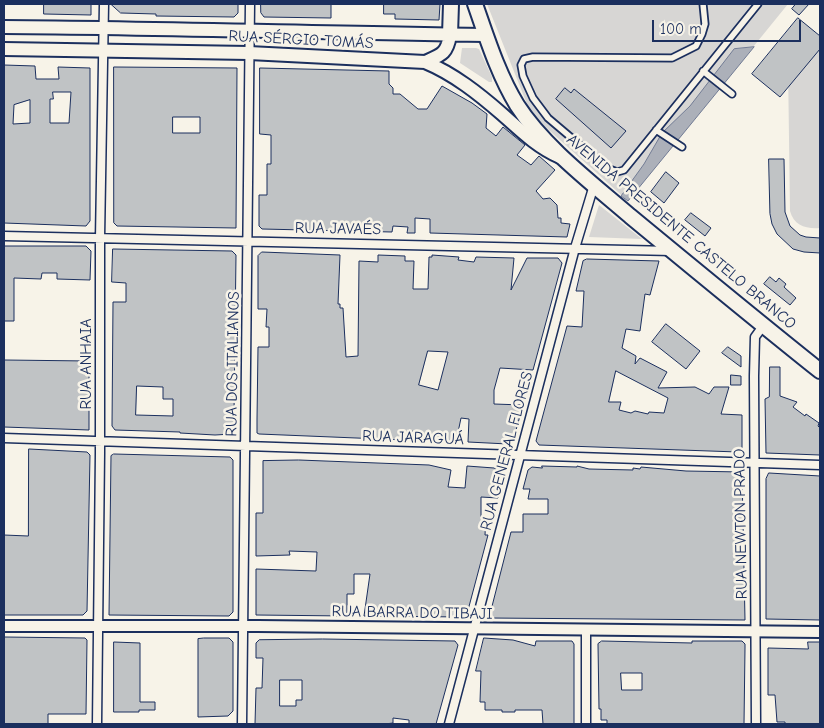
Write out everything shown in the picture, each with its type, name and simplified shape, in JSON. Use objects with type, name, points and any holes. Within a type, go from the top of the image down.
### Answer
[{"type":"highway","points":[[450,4],[450,35]]},
{"type":"highway","name":"AVENIDA PRESIDENTE CASTELO BRANCO","points":[[476,4],[486,35],[517,104],[538,131],[594,185],[820,371]]},
{"type":"main road","name":"RUA SÉRGIO TOMÁS","points":[[4,27],[103,27],[486,35]]},
{"type":"main road","points":[[426,62],[446,50],[450,35]]},
{"type":"main road","name":"RUA SÉRGIO TOMÁS","points":[[4,50],[250,53],[426,62],[450,74],[473,91],[536,144],[565,159]]},
{"type":"street","name":"RUA ANHAIA","points":[[97,724],[100,238],[104,4]]},
{"type":"street","name":"RUA DOS ITALIANOS","points":[[242,724],[250,4]]},
{"type":"street","points":[[703,4],[705,24],[696,46],[672,58],[533,57],[524,59],[521,65],[523,76],[533,98],[548,118],[607,168],[617,172],[624,170],[658,131],[703,71],[758,4]]},
{"type":"street","points":[[703,71],[732,94]]},
{"type":"street","points":[[658,131],[679,145]]},
{"type":"street","name":"RUA GENERAL FLORES","points":[[449,724],[594,185]]},
{"type":"street","name":"RUA JAVAÉS","points":[[4,236],[672,251]]},
{"type":"street","name":"RUA NEWTON PRADO","points":[[756,724],[755,337],[763,326]]},
{"type":"street","name":"RUA JARAGUÁ","points":[[4,438],[820,465]]},
{"type":"street","name":"RUA BARRA DO TIBAJI","points":[[4,626],[244,626],[820,632]]},
{"type":"street","points":[[586,630],[586,724]]},
{"type":"shaded area","points":[[487,4],[788,4],[628,201],[531,114]]},
{"type":"shaded area","points":[[754,47],[628,201],[621,196],[644,164],[662,133],[690,106],[734,49]]},
{"type":"shaded area","points":[[462,48],[479,49],[492,77],[492,82],[489,82],[460,63]]},
{"type":"shaded area","points":[[820,48],[820,228],[815,228],[801,226],[794,220],[790,211],[788,65]]},
{"type":"shaded area","points":[[599,205],[642,239],[589,237]]},
{"type":"building","points":[[44,4],[91,4],[91,15],[44,14]]},
{"type":"building","points":[[111,4],[238,4],[238,13],[234,17],[156,16],[156,14],[121,13]]},
{"type":"building","points":[[261,4],[331,4],[331,18],[264,17],[261,13]]},
{"type":"building","points":[[384,4],[440,4],[439,20],[395,19],[395,14],[384,14]]},
{"type":"building","points":[[796,4],[809,4],[799,15],[792,9]]},
{"type":"building","points":[[798,18],[820,36],[820,49],[780,97],[752,74]]},
{"type":"building","points":[[4,65],[35,66],[36,79],[59,79],[58,67],[90,68],[90,221],[86,226],[4,223]],"holes":[[[53,92],[71,92],[69,123],[50,123],[50,99],[53,99]],[[30,100],[30,123],[13,124],[14,105]]]},
{"type":"building","points":[[114,67],[237,68],[236,228],[117,226],[114,223]],"holes":[[[173,117],[200,117],[200,133],[173,133]]]},
{"type":"building","points":[[260,68],[389,71],[389,84],[393,88],[393,94],[400,94],[418,109],[427,109],[442,86],[487,114],[486,128],[496,136],[503,127],[525,145],[517,155],[531,165],[539,156],[555,170],[536,191],[543,199],[550,198],[557,205],[558,218],[561,218],[561,223],[570,224],[567,237],[430,233],[430,219],[415,218],[415,233],[407,233],[408,227],[393,226],[392,232],[262,229],[259,226],[259,195],[267,195],[267,164],[271,164],[271,135],[260,134]]},
{"type":"building","points":[[565,88],[571,93],[574,89],[626,131],[611,148],[556,99]]},
{"type":"building","points":[[769,159],[784,159],[785,212],[790,226],[800,235],[820,238],[820,253],[793,249],[777,234],[770,214]]},
{"type":"building","points":[[666,172],[679,183],[664,203],[651,192]]},
{"type":"building","points":[[691,213],[711,228],[705,236],[685,220]]},
{"type":"building","points":[[4,246],[86,246],[91,251],[90,280],[57,279],[57,273],[42,273],[41,279],[14,278],[14,321],[4,321]]},
{"type":"building","points":[[113,249],[232,251],[236,255],[235,423],[232,434],[215,435],[115,430],[112,426],[113,302],[126,302],[126,283],[112,282]],"holes":[[[137,386],[163,387],[163,399],[173,399],[173,416],[136,415]]]},
{"type":"building","points":[[262,252],[340,255],[338,304],[340,304],[340,308],[343,308],[346,357],[358,356],[359,261],[378,262],[378,255],[405,256],[405,261],[414,261],[413,289],[428,289],[429,257],[432,257],[432,255],[459,257],[458,260],[474,262],[476,257],[514,258],[511,290],[527,258],[558,258],[562,263],[533,370],[500,368],[494,390],[494,404],[523,405],[513,441],[508,444],[468,442],[469,419],[461,418],[456,442],[430,441],[431,436],[408,430],[405,440],[257,433],[258,347],[269,347],[269,327],[266,327],[267,309],[258,309],[258,256]],"holes":[[[428,351],[448,352],[438,390],[419,385]]]},
{"type":"building","points":[[587,259],[659,261],[650,295],[645,294],[640,331],[626,329],[622,348],[636,356],[635,364],[640,358],[667,372],[658,388],[695,387],[709,394],[714,387],[729,387],[721,414],[742,415],[742,449],[738,452],[539,445],[536,441],[567,326],[582,327],[584,291],[576,291],[583,261]],"holes":[[[616,371],[668,398],[664,413],[649,412],[648,414],[635,411],[631,413],[619,410],[621,402],[609,402]]]},
{"type":"building","points":[[770,277],[776,282],[779,278],[786,284],[784,287],[796,298],[790,305],[764,284]]},
{"type":"building","points":[[666,324],[700,351],[686,369],[652,342]]},
{"type":"building","points":[[728,347],[741,356],[741,367],[722,353]]},
{"type":"building","points":[[4,360],[89,361],[89,430],[4,427]]},
{"type":"building","points":[[770,367],[780,367],[780,396],[797,402],[793,407],[819,423],[820,455],[766,453],[765,399],[769,397]]},
{"type":"building","points":[[731,375],[741,376],[741,385],[731,385]]},
{"type":"building","points":[[29,449],[87,452],[90,455],[87,611],[83,615],[4,615],[4,535],[28,536]]},
{"type":"building","points":[[114,454],[230,457],[233,460],[233,612],[229,616],[109,615],[111,456]]},
{"type":"building","points":[[299,460],[429,465],[451,470],[448,487],[465,488],[467,466],[498,470],[502,478],[498,498],[481,497],[481,517],[486,517],[485,535],[488,535],[467,614],[463,617],[364,616],[370,574],[354,574],[354,594],[347,594],[347,616],[256,615],[256,569],[316,571],[317,552],[289,551],[290,555],[256,556],[256,513],[263,513],[263,461]]},
{"type":"building","points":[[542,466],[577,466],[589,469],[633,470],[633,468],[640,469],[641,467],[686,471],[742,472],[745,620],[489,618],[511,532],[523,532],[523,514],[548,514],[548,499],[528,499],[530,489],[523,489],[528,470],[532,467],[542,468]]},
{"type":"building","points":[[769,473],[820,476],[820,620],[766,619],[766,479]]},
{"type":"building","points":[[4,637],[85,638],[87,640],[86,714],[48,714],[48,724],[4,724]]},
{"type":"building","points":[[229,638],[233,642],[233,711],[228,716],[198,717],[198,639]]},
{"type":"building","points":[[484,638],[513,640],[535,646],[536,641],[572,641],[574,644],[574,724],[543,724],[542,710],[502,712],[502,710],[485,710],[485,702],[480,702],[481,671],[476,671]]},
{"type":"building","points":[[259,640],[455,641],[458,645],[436,724],[409,724],[409,720],[393,718],[393,723],[385,724],[255,724],[256,688],[262,688],[263,658],[256,658],[256,643]],"holes":[[[280,680],[302,680],[302,700],[296,700],[296,706],[280,706]]]},
{"type":"building","points":[[602,641],[692,643],[692,641],[742,641],[745,644],[744,724],[607,724],[607,720],[601,720],[601,709],[599,709],[598,644]],"holes":[[[621,673],[642,673],[642,690],[622,690]]]},
{"type":"building","points":[[114,642],[140,643],[140,702],[155,702],[155,710],[114,712]]},
{"type":"building","points":[[808,642],[820,642],[820,724],[785,724],[785,722],[777,722],[775,695],[768,695],[768,648],[808,649]]}]
